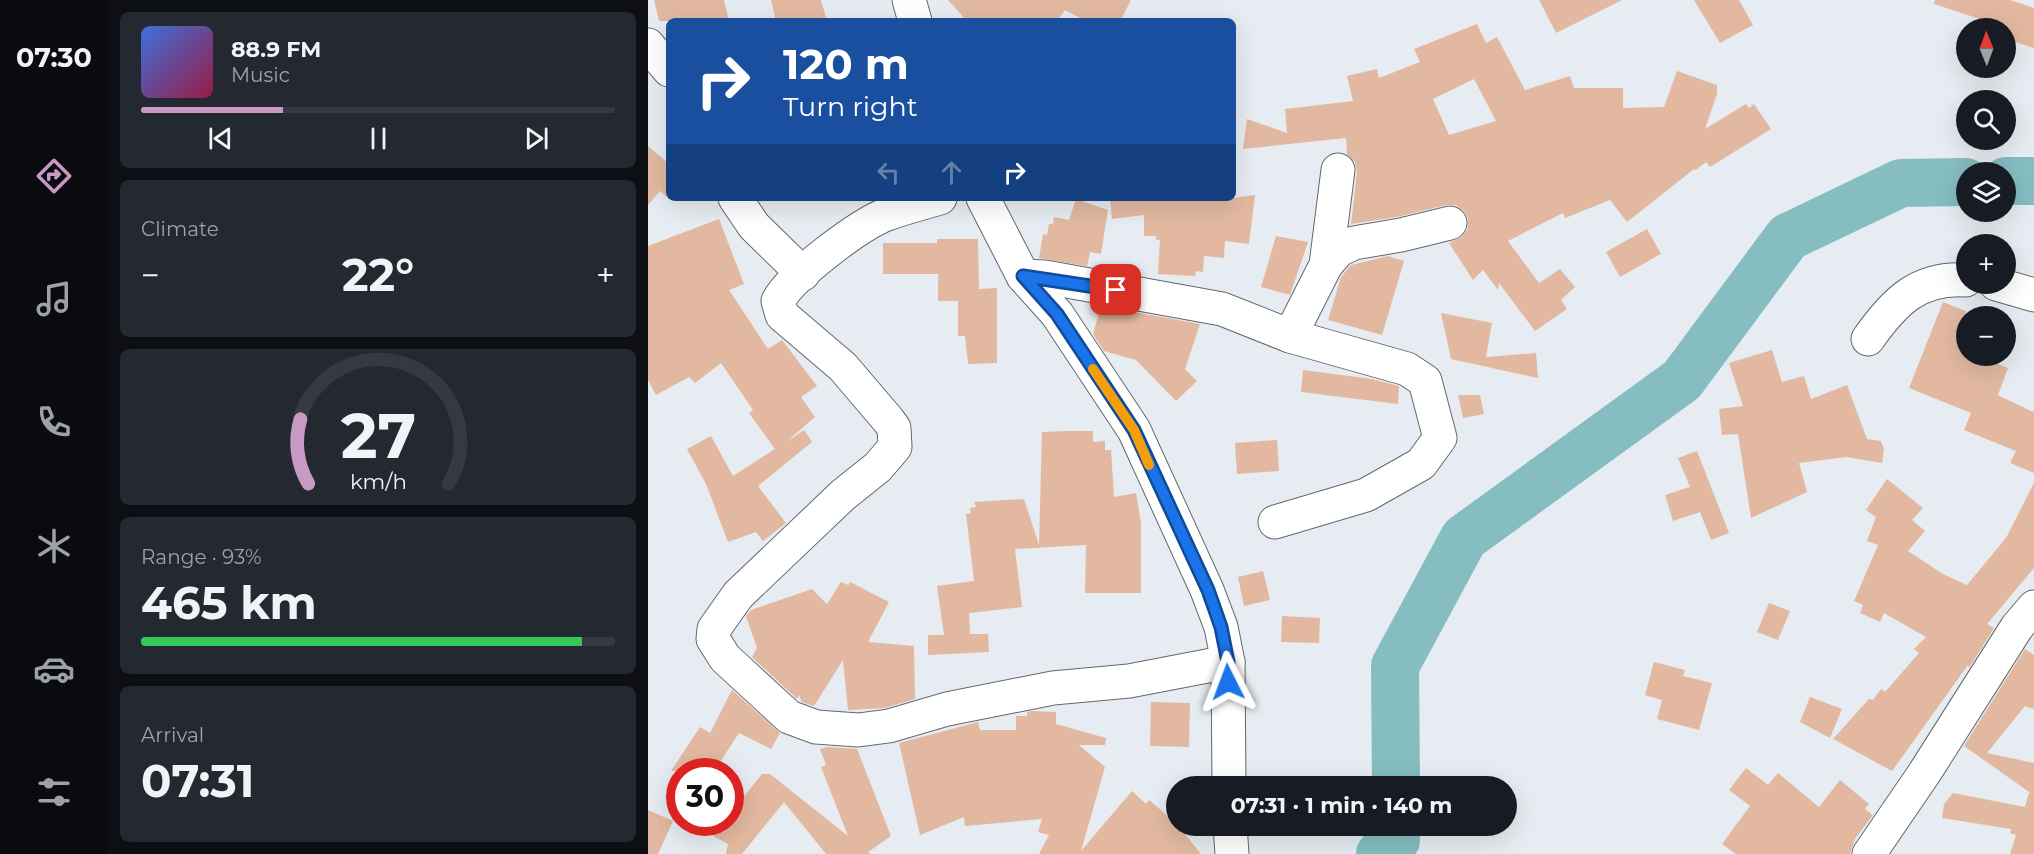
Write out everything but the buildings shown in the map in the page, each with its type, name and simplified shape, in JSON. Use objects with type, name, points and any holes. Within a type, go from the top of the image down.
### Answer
[{"type":"street","points":[[909,0],[914,18]]},
{"type":"street","points":[[648,45],[666,66]]},
{"type":"street","points":[[1326,265],[1338,170]]},
{"type":"street","points":[[737,201],[754,226],[803,274]]},
{"type":"street","points":[[930,201],[884,215],[845,240],[803,274],[778,301],[782,315],[843,366],[894,428],[895,447],[878,467],[843,495],[738,595],[714,629],[713,639],[716,647],[749,683],[789,717],[816,727],[858,730],[889,726],[946,709],[1053,688],[1129,681],[1228,662]]},
{"type":"street","points":[[985,201],[1023,276],[1057,314],[1134,430],[1208,590],[1221,627],[1228,662],[1229,776]]},
{"type":"street","points":[[1290,336],[1326,265],[1339,250],[1354,243],[1450,223]]},
{"type":"street","points":[[1023,276],[1045,277],[1222,309],[1290,336],[1407,369],[1425,381],[1440,438],[1421,464],[1366,495],[1275,522]]},
{"type":"street","points":[[1868,339],[1888,310],[1915,288],[1956,279]]},
{"type":"street","points":[[2016,290],[2034,296]]},
{"type":"street","points":[[1869,854],[2017,627],[2034,607]]},
{"type":"street","points":[[1231,836],[1232,854]]},
{"type":"waterway","points":[[2016,181],[2034,181]]},
{"type":"waterway","points":[[1396,776],[1395,666],[1464,538],[1682,380],[1788,237],[1901,183],[1956,182]]},
{"type":"waterway","points":[[1380,854],[1396,840],[1396,836]]},
{"type":"slow traffic","points":[[1093,369],[1134,430],[1149,465]]},
{"type":"route","points":[[1116,290],[1045,277],[1023,276],[1057,314],[1134,430],[1195,568],[1208,590],[1221,627],[1228,662],[1228,682]]}]
